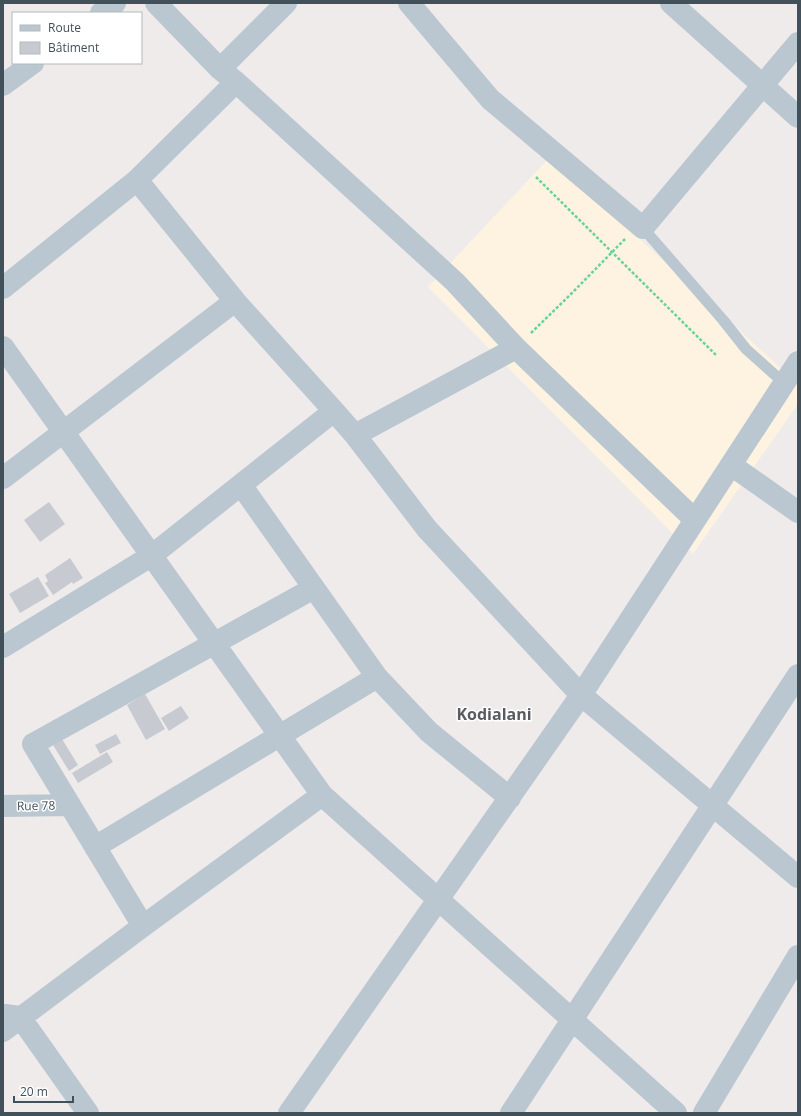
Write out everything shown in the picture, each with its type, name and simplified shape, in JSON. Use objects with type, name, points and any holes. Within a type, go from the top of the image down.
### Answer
[{"type":"street","points":[[102,12],[115,3]]},
{"type":"street","points":[[156,3],[228,76],[455,282],[516,348],[696,520]]},
{"type":"street","points":[[3,288],[137,180],[228,76],[286,3]]},
{"type":"street","points":[[409,3],[490,99],[641,226],[798,43]]},
{"type":"street","points":[[671,3],[798,117]]},
{"type":"street","points":[[3,85],[32,64]]},
{"type":"street","points":[[137,180],[236,301],[355,435],[427,529],[582,695],[798,877]]},
{"type":"street","points":[[3,478],[236,301]]},
{"type":"street","points":[[3,347],[322,795],[676,1113]]},
{"type":"street","points":[[355,435],[516,348]]},
{"type":"street","points":[[289,1113],[582,695],[798,362]]},
{"type":"street","points":[[3,647],[151,556],[334,411]]},
{"type":"street","points":[[731,466],[798,512]]},
{"type":"street","points":[[241,485],[377,677],[429,732],[510,798]]},
{"type":"street","points":[[143,926],[33,744],[314,588]]},
{"type":"street","points":[[511,1113],[798,675]]},
{"type":"street","points":[[95,847],[377,677]]},
{"type":"street","points":[[3,1031],[12,1016],[143,926],[322,795]]},
{"type":"street","name":"Rue 78","points":[[3,806],[70,805]]},
{"type":"street","points":[[704,1113],[798,956]]},
{"type":"street","points":[[12,1016],[88,1113]]},
{"type":"lane","points":[[641,226],[723,320],[746,349],[784,382]]},
{"type":"path","points":[[536,177],[717,356]]},
{"type":"path","points":[[516,348],[612,252],[641,226]]},
{"type":"shaded area","points":[[550,157],[798,384],[798,404],[693,554],[428,287]]},
{"type":"building","points":[[49,502],[65,524],[40,542],[24,520]]},
{"type":"building","points":[[70,558],[83,578],[73,584],[72,582],[53,595],[45,583],[48,581],[45,575]]},
{"type":"building","points":[[38,577],[49,596],[20,613],[9,594]]},
{"type":"building","points":[[145,694],[165,729],[146,740],[127,705]]},
{"type":"building","points":[[181,706],[189,718],[169,731],[161,718]]},
{"type":"building","points":[[116,734],[121,743],[100,754],[95,745]]},
{"type":"building","points":[[62,739],[78,765],[69,771],[53,745]]},
{"type":"building","points":[[107,752],[113,762],[78,783],[72,773]]},
{"type":"district","name":"Kodialani","points":[[494,714]]}]
